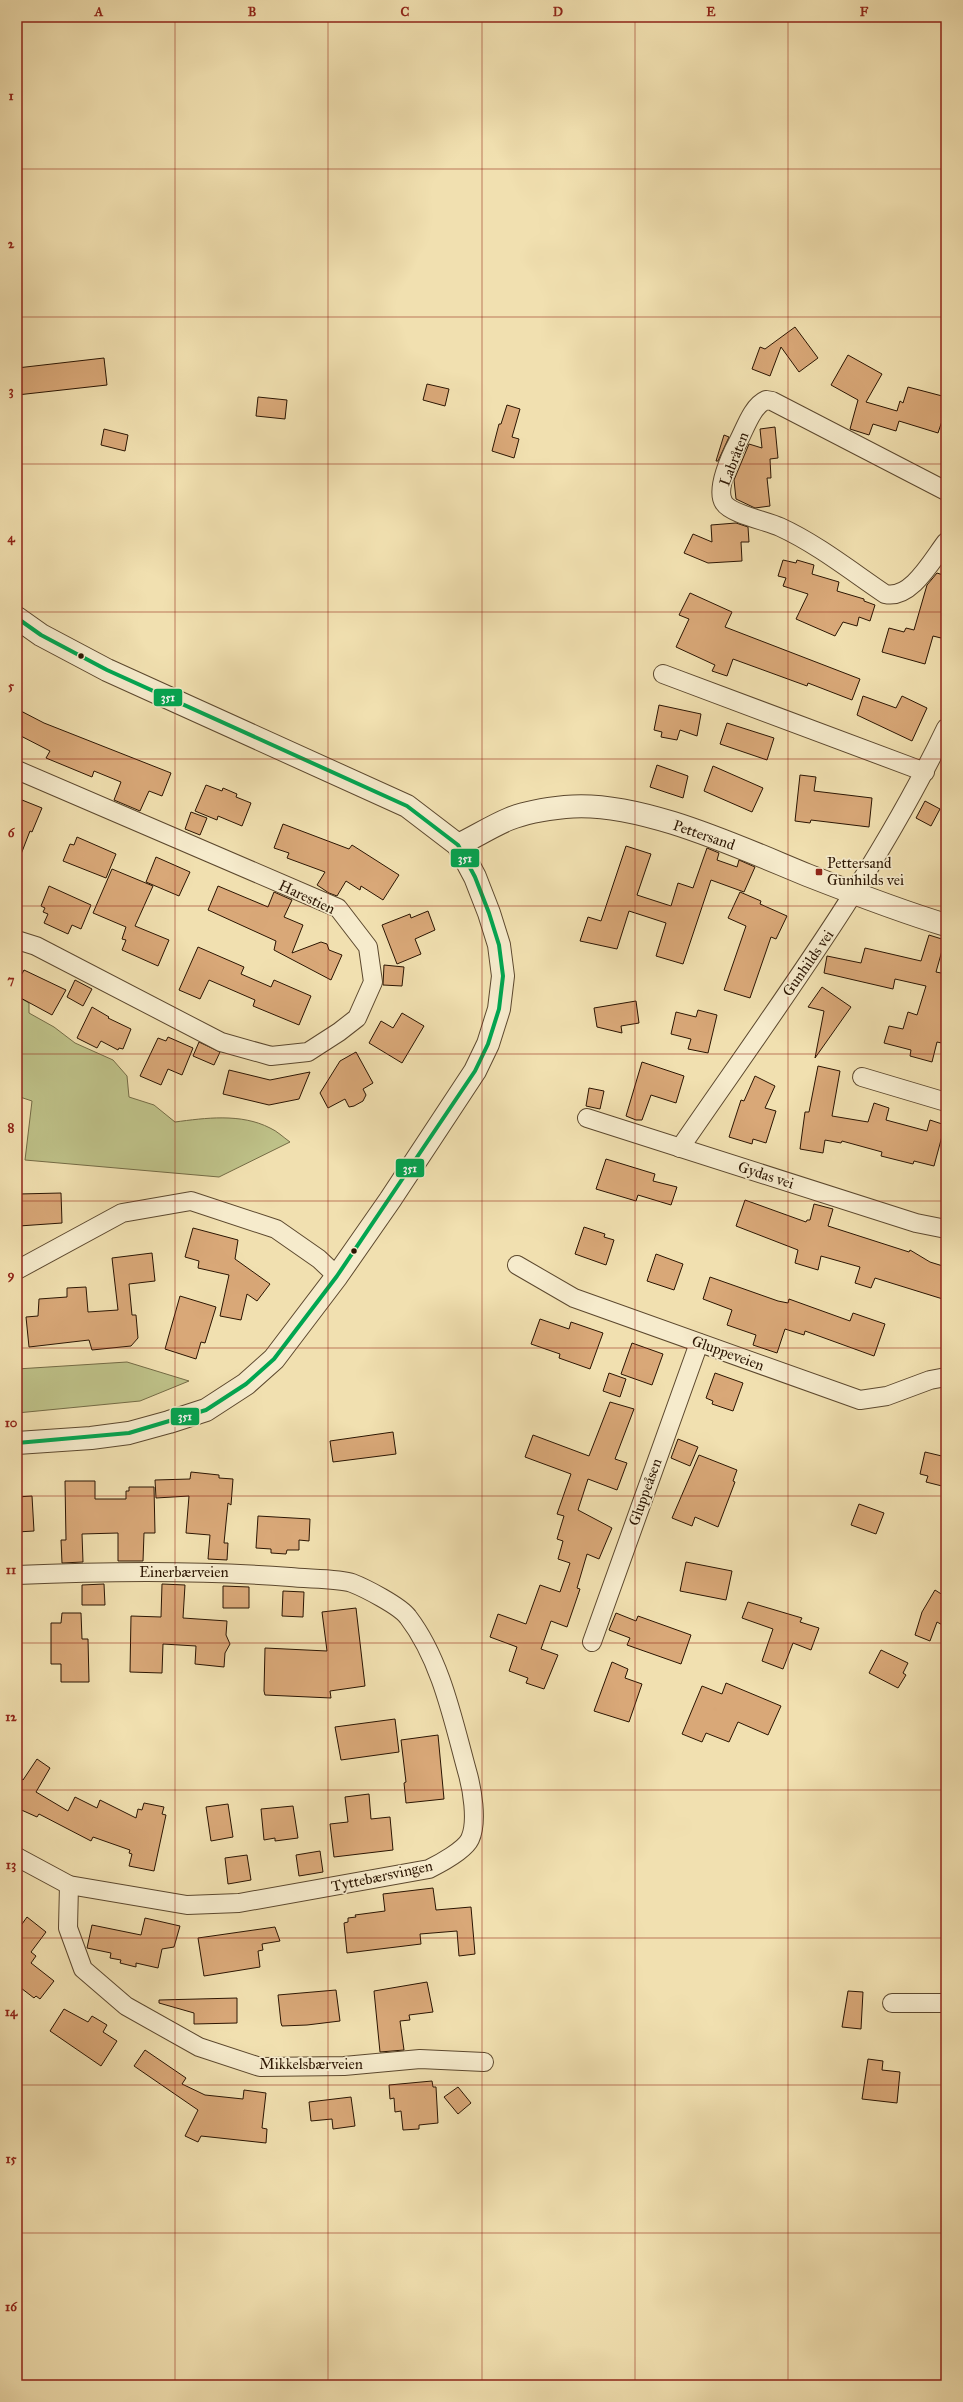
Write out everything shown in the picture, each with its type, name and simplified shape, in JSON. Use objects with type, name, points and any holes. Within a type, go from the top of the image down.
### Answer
[{"type":"street","name":"Labråten","points":[[946,491],[825,426],[772,400],[766,400],[756,409],[735,449],[722,490],[722,498],[728,508],[780,527],[803,539],[886,594],[892,595],[908,590],[946,542]]},
{"type":"street","points":[[17,618],[41,635],[107,670],[407,806],[458,846],[475,877],[490,913],[499,945],[503,976],[499,1009],[488,1044],[475,1071],[434,1134],[336,1276],[274,1359],[246,1384],[206,1410],[129,1433],[91,1438],[17,1443]]},
{"type":"street","points":[[662,674],[925,772]]},
{"type":"street","name":"Gunhilds vei","points":[[680,1148],[855,894],[925,772],[946,728]]},
{"type":"street","name":"Harestien","points":[[17,770],[338,908],[368,947],[373,982],[357,1018],[339,1032],[308,1052],[272,1056],[221,1042],[36,946],[17,940]]},
{"type":"street","name":"Pettersand","points":[[458,846],[508,819],[529,813],[571,807],[611,809],[641,815],[718,838],[898,911],[946,925]]},
{"type":"street","points":[[862,1076],[946,1102]]},
{"type":"street","name":"Gydas vei","points":[[587,1118],[916,1223],[946,1229]]},
{"type":"street","points":[[17,1270],[122,1213],[191,1201],[276,1229],[319,1259],[336,1276]]},
{"type":"street","name":"Gluppeveien","points":[[517,1265],[574,1298],[642,1320],[699,1343],[860,1400],[887,1396],[930,1380],[946,1377]]},
{"type":"street","name":"Gluppeåsen","points":[[592,1642],[699,1343]]},
{"type":"street","name":"Einerbærveien","points":[[17,1575],[95,1572],[231,1572],[351,1582]]},
{"type":"street","name":"Tyttebærsvingen","points":[[17,1857],[69,1886],[187,1905],[239,1903],[428,1869],[443,1863],[470,1840],[473,1821],[473,1791],[452,1717],[428,1648],[407,1615],[351,1582]]},
{"type":"street","name":"Mikkelsbærveien","points":[[69,1886],[68,1928],[83,1969],[126,2006],[199,2047],[260,2067],[344,2066],[420,2059],[484,2062]]},
{"type":"street","points":[[892,2003],[946,2003]]},
{"type":"green space","points":[[17,996],[29,1003],[29,1013],[54,1027],[75,1043],[113,1060],[127,1076],[129,1097],[154,1105],[175,1122],[211,1118],[235,1118],[247,1120],[273,1129],[290,1142],[219,1177],[25,1160],[32,1101],[17,1096]]},
{"type":"green space","points":[[127,1362],[189,1381],[140,1401],[17,1413],[17,1369]]},
{"type":"building","points":[[795,327],[818,358],[799,372],[781,347],[770,376],[752,369],[760,347],[765,349]]},
{"type":"building","points":[[848,355],[882,374],[866,402],[897,411],[900,401],[903,403],[908,387],[946,397],[946,419],[943,418],[938,433],[899,421],[896,431],[873,424],[869,435],[850,429],[858,400],[831,385]]},
{"type":"building","points":[[104,358],[107,385],[17,395],[17,368]]},
{"type":"building","points":[[427,384],[449,389],[445,406],[423,400]]},
{"type":"building","points":[[258,397],[287,400],[285,419],[256,416]]},
{"type":"building","points":[[507,405],[520,409],[512,437],[519,439],[514,458],[492,451],[499,424],[501,424]]},
{"type":"building","points":[[775,427],[778,458],[770,459],[771,478],[767,478],[770,506],[755,508],[736,499],[734,480],[749,444],[762,448],[760,429]]},
{"type":"building","points":[[104,429],[128,435],[125,451],[101,445]]},
{"type":"building","points":[[724,435],[729,437],[718,461],[716,461]]},
{"type":"building","points":[[736,523],[748,527],[749,542],[741,542],[742,561],[708,563],[684,553],[693,534],[712,542],[711,525]]},
{"type":"building","points":[[783,560],[796,563],[797,560],[814,565],[812,574],[839,582],[837,591],[864,599],[864,601],[875,605],[870,621],[859,617],[857,626],[843,622],[835,636],[796,619],[808,594],[783,586],[786,578],[778,576]]},
{"type":"building","points":[[937,573],[946,576],[946,623],[941,638],[933,636],[925,664],[882,652],[889,628],[904,632],[906,628],[914,630],[927,585]]},
{"type":"building","points":[[690,593],[732,612],[725,627],[860,679],[852,700],[808,683],[807,686],[733,659],[727,676],[712,671],[715,665],[676,647],[689,619],[679,615]]},
{"type":"building","points":[[863,696],[896,708],[902,696],[927,708],[912,741],[857,715]]},
{"type":"building","points":[[659,705],[701,714],[697,736],[680,730],[677,740],[661,737],[662,732],[654,730]]},
{"type":"building","points":[[17,709],[44,723],[171,773],[162,796],[149,791],[140,811],[114,800],[121,782],[94,771],[92,777],[46,758],[50,751],[17,734]]},
{"type":"building","points":[[727,723],[774,738],[767,760],[720,744]]},
{"type":"building","points":[[657,765],[688,776],[683,798],[650,787]]},
{"type":"building","points":[[713,766],[763,788],[752,812],[704,791]]},
{"type":"building","points":[[800,775],[816,777],[814,791],[872,798],[869,827],[811,820],[810,823],[795,821]]},
{"type":"building","points":[[206,785],[222,791],[223,788],[237,794],[236,797],[251,803],[242,826],[218,816],[217,820],[195,811]]},
{"type":"building","points":[[17,798],[42,808],[32,832],[30,831],[18,862]]},
{"type":"building","points":[[925,801],[940,809],[931,826],[916,818]]},
{"type":"building","points":[[191,812],[207,818],[200,835],[185,829]]},
{"type":"building","points":[[283,824],[349,849],[352,845],[399,875],[383,900],[361,886],[360,890],[346,881],[337,896],[329,893],[317,885],[325,872],[287,858],[289,853],[274,848]]},
{"type":"building","points":[[77,837],[116,854],[106,878],[63,861],[70,844],[74,845]]},
{"type":"building","points":[[626,846],[651,854],[637,895],[671,906],[678,883],[693,888],[707,848],[719,853],[717,860],[737,867],[739,860],[755,867],[744,892],[711,880],[683,964],[656,956],[666,923],[629,911],[617,949],[580,941],[588,917],[601,921]]},
{"type":"building","points":[[156,857],[190,872],[179,896],[146,882]]},
{"type":"building","points":[[112,869],[153,886],[135,926],[169,940],[158,966],[122,950],[126,940],[122,939],[126,927],[93,913]]},
{"type":"building","points":[[49,886],[91,905],[81,929],[72,925],[68,934],[44,923],[48,914],[43,912],[45,908],[41,906]]},
{"type":"building","points":[[218,886],[268,907],[274,892],[292,900],[284,917],[303,925],[292,953],[321,942],[327,944],[329,950],[342,955],[331,980],[274,950],[276,941],[208,910]]},
{"type":"building","points":[[740,892],[761,901],[760,904],[787,916],[776,939],[771,937],[750,998],[724,990],[746,926],[728,918]]},
{"type":"building","points":[[428,911],[435,930],[415,939],[421,954],[397,964],[382,925],[410,914],[411,918]]},
{"type":"building","points":[[929,935],[945,940],[936,972],[946,974],[946,1044],[937,1042],[932,1062],[910,1056],[911,1050],[884,1043],[889,1026],[903,1029],[908,1012],[917,1015],[926,986],[895,979],[893,989],[824,973],[827,956],[861,963],[865,948],[921,961]]},
{"type":"building","points":[[198,947],[244,967],[241,974],[271,987],[274,980],[311,996],[299,1025],[253,1006],[255,1000],[209,980],[200,999],[179,990]]},
{"type":"building","points":[[384,965],[404,967],[402,986],[383,985]]},
{"type":"building","points":[[24,970],[66,990],[52,1015],[17,996],[17,983]]},
{"type":"building","points":[[75,980],[92,989],[83,1006],[67,997]]},
{"type":"building","points":[[822,987],[851,1007],[815,1058],[824,1011],[808,1007]]},
{"type":"building","points":[[636,1001],[639,1023],[621,1026],[622,1033],[597,1027],[594,1008]]},
{"type":"building","points":[[92,1007],[109,1017],[108,1018],[131,1029],[123,1049],[119,1048],[118,1050],[101,1041],[97,1048],[77,1038]]},
{"type":"building","points":[[698,1010],[717,1015],[708,1053],[688,1049],[691,1039],[671,1034],[676,1012],[696,1017]]},
{"type":"building","points":[[402,1013],[424,1026],[402,1063],[369,1043],[381,1021],[393,1028]]},
{"type":"building","points":[[168,1037],[193,1048],[182,1075],[168,1069],[161,1085],[140,1076],[158,1038],[166,1041]]},
{"type":"building","points":[[199,1042],[220,1052],[214,1065],[193,1056]]},
{"type":"building","points":[[356,1052],[373,1083],[363,1089],[366,1095],[363,1101],[354,1106],[349,1107],[345,1099],[328,1108],[320,1093],[340,1061]]},
{"type":"building","points":[[642,1062],[684,1076],[676,1103],[651,1095],[642,1120],[636,1120],[626,1116]]},
{"type":"building","points":[[818,1066],[840,1071],[832,1116],[868,1122],[874,1103],[889,1108],[886,1120],[927,1131],[930,1120],[945,1125],[934,1166],[914,1161],[913,1164],[881,1156],[882,1152],[842,1141],[841,1143],[825,1140],[823,1153],[800,1149],[805,1112],[809,1112]]},
{"type":"building","points":[[229,1070],[270,1080],[310,1072],[299,1099],[269,1105],[223,1094]]},
{"type":"building","points":[[755,1076],[775,1086],[765,1108],[776,1111],[766,1143],[753,1139],[752,1144],[729,1137],[741,1100],[744,1101]]},
{"type":"building","points":[[589,1088],[604,1091],[600,1109],[586,1106]]},
{"type":"building","points":[[606,1159],[655,1174],[653,1181],[677,1187],[671,1205],[638,1195],[636,1201],[596,1189]]},
{"type":"building","points":[[61,1193],[62,1223],[19,1226],[19,1194]]},
{"type":"building","points":[[745,1200],[806,1222],[807,1220],[810,1220],[814,1204],[833,1209],[828,1226],[909,1252],[910,1250],[930,1262],[946,1267],[946,1300],[875,1278],[871,1288],[855,1283],[860,1267],[821,1256],[818,1270],[795,1263],[798,1250],[736,1226]]},
{"type":"building","points":[[584,1227],[605,1234],[604,1237],[614,1240],[606,1265],[575,1254]]},
{"type":"building","points":[[193,1228],[238,1240],[235,1259],[270,1284],[257,1301],[247,1294],[241,1320],[220,1316],[229,1275],[198,1268],[199,1261],[185,1257]]},
{"type":"building","points":[[152,1253],[155,1281],[129,1284],[132,1315],[136,1315],[138,1338],[131,1346],[92,1350],[89,1340],[29,1347],[26,1317],[38,1316],[39,1299],[67,1297],[67,1288],[86,1287],[88,1312],[118,1310],[112,1258]]},
{"type":"building","points":[[656,1254],[683,1264],[674,1290],[647,1281]]},
{"type":"building","points":[[710,1277],[778,1301],[788,1303],[789,1299],[850,1321],[853,1313],[885,1324],[874,1356],[805,1331],[804,1335],[785,1329],[777,1353],[753,1345],[756,1335],[727,1325],[732,1310],[703,1299]]},
{"type":"building","points":[[180,1296],[216,1307],[205,1343],[201,1342],[196,1359],[165,1349]]},
{"type":"building","points":[[540,1319],[569,1329],[571,1322],[603,1333],[590,1369],[559,1358],[560,1354],[531,1344]]},
{"type":"building","points":[[632,1343],[663,1354],[652,1385],[621,1374]]},
{"type":"building","points":[[609,1373],[626,1379],[620,1397],[603,1391]]},
{"type":"building","points":[[715,1373],[743,1383],[733,1411],[712,1404],[713,1401],[706,1398]]},
{"type":"building","points":[[610,1402],[634,1409],[615,1459],[627,1463],[617,1490],[588,1479],[578,1510],[612,1528],[599,1559],[587,1554],[577,1588],[580,1589],[567,1627],[551,1621],[541,1649],[558,1655],[544,1689],[526,1683],[528,1678],[509,1671],[517,1647],[490,1637],[498,1614],[526,1624],[540,1585],[560,1592],[570,1563],[558,1559],[563,1541],[557,1539],[564,1516],[557,1514],[571,1474],[525,1457],[533,1435],[589,1456]]},
{"type":"building","points":[[393,1432],[396,1454],[333,1462],[330,1441]]},
{"type":"building","points":[[678,1439],[698,1447],[690,1466],[671,1458]]},
{"type":"building","points":[[925,1452],[946,1457],[946,1487],[926,1482],[928,1476],[920,1474]]},
{"type":"building","points":[[699,1455],[737,1470],[733,1481],[735,1482],[718,1527],[695,1517],[692,1526],[672,1518]]},
{"type":"building","points":[[191,1472],[219,1475],[219,1478],[233,1479],[231,1505],[228,1503],[224,1543],[228,1543],[227,1560],[208,1559],[210,1535],[186,1533],[189,1496],[156,1498],[155,1480],[190,1479]]},
{"type":"building","points":[[65,1481],[95,1481],[95,1499],[126,1499],[126,1491],[129,1491],[129,1487],[154,1487],[155,1533],[144,1533],[143,1561],[118,1561],[118,1533],[82,1534],[83,1562],[62,1563],[61,1540],[66,1540]]},
{"type":"building","points":[[32,1496],[34,1531],[17,1532],[17,1497]]},
{"type":"building","points":[[859,1504],[884,1513],[876,1534],[851,1525]]},
{"type":"building","points":[[258,1516],[310,1519],[309,1541],[299,1540],[299,1550],[287,1550],[286,1554],[271,1553],[271,1549],[256,1548]]},
{"type":"building","points":[[686,1562],[732,1571],[726,1600],[680,1591]]},
{"type":"building","points":[[104,1584],[105,1605],[82,1605],[82,1585]]},
{"type":"building","points":[[162,1584],[185,1585],[183,1618],[227,1621],[226,1635],[230,1644],[225,1653],[224,1667],[195,1664],[196,1646],[163,1644],[162,1673],[130,1672],[131,1616],[161,1617]]},
{"type":"building","points":[[223,1586],[249,1587],[249,1608],[223,1608]]},
{"type":"building","points":[[935,1590],[946,1597],[946,1627],[937,1622],[930,1641],[915,1635],[922,1612]]},
{"type":"building","points":[[283,1591],[304,1592],[303,1617],[282,1616]]},
{"type":"building","points":[[748,1602],[802,1618],[800,1622],[819,1628],[811,1650],[793,1643],[783,1669],[762,1661],[773,1629],[742,1618]]},
{"type":"building","points":[[356,1608],[365,1686],[330,1691],[331,1698],[265,1695],[265,1648],[327,1651],[322,1612]]},
{"type":"building","points":[[62,1613],[81,1613],[82,1639],[88,1639],[89,1682],[61,1682],[61,1664],[51,1664],[51,1623],[61,1623]]},
{"type":"building","points":[[616,1613],[636,1621],[638,1616],[691,1635],[681,1664],[627,1645],[630,1638],[609,1630]]},
{"type":"building","points":[[881,1650],[908,1663],[903,1673],[906,1675],[898,1688],[869,1673]]},
{"type":"building","points":[[612,1662],[628,1669],[625,1678],[642,1684],[629,1722],[594,1711]]},
{"type":"building","points":[[726,1683],[781,1706],[768,1735],[738,1722],[729,1742],[706,1733],[702,1742],[682,1734],[702,1686],[722,1694]]},
{"type":"building","points":[[395,1719],[399,1752],[341,1760],[335,1727]]},
{"type":"building","points":[[438,1735],[444,1799],[406,1803],[404,1783],[406,1782],[401,1740]]},
{"type":"building","points":[[37,1759],[50,1768],[36,1792],[68,1811],[75,1797],[97,1808],[100,1800],[136,1818],[138,1809],[142,1810],[144,1803],[164,1807],[162,1814],[166,1815],[154,1871],[129,1866],[132,1854],[129,1853],[130,1850],[93,1837],[91,1841],[39,1814],[37,1817],[17,1808],[17,1776],[23,1780]]},
{"type":"building","points":[[369,1794],[371,1819],[390,1817],[393,1850],[334,1857],[330,1824],[348,1822],[345,1797]]},
{"type":"building","points":[[228,1804],[233,1837],[211,1841],[206,1807]]},
{"type":"building","points":[[293,1806],[298,1838],[275,1841],[275,1838],[264,1840],[261,1809]]},
{"type":"building","points":[[320,1851],[323,1872],[299,1876],[296,1855]]},
{"type":"building","points":[[247,1855],[251,1880],[228,1884],[225,1858]]},
{"type":"building","points":[[433,1888],[436,1910],[471,1907],[475,1954],[459,1956],[457,1931],[420,1934],[421,1944],[347,1953],[344,1923],[348,1922],[348,1918],[356,1917],[355,1915],[385,1911],[383,1894]]},
{"type":"building","points":[[27,1917],[46,1932],[31,1952],[36,1956],[31,1963],[54,1981],[40,1999],[36,1996],[34,1998],[17,1985],[17,1931]]},
{"type":"building","points":[[145,1918],[180,1926],[174,1947],[162,1949],[158,1968],[136,1963],[136,1967],[120,1963],[121,1960],[110,1958],[111,1953],[87,1948],[92,1925],[141,1935]]},
{"type":"building","points":[[275,1927],[280,1941],[262,1944],[263,1950],[258,1951],[260,1967],[204,1976],[198,1938]]},
{"type":"building","points":[[427,1982],[433,2012],[409,2015],[410,2020],[400,2021],[404,2050],[380,2052],[374,1991]]},
{"type":"building","points":[[336,1990],[340,2021],[282,2026],[278,1995]]},
{"type":"building","points":[[848,1991],[863,1992],[861,2029],[842,2027]]},
{"type":"building","points":[[237,1998],[237,2023],[194,2024],[194,2013],[159,2003],[159,2000]]},
{"type":"building","points":[[64,2009],[88,2022],[92,2016],[107,2025],[103,2032],[117,2041],[101,2066],[50,2031]]},
{"type":"building","points":[[145,2050],[186,2078],[182,2084],[205,2095],[243,2099],[244,2090],[266,2093],[262,2128],[267,2129],[266,2143],[201,2136],[198,2142],[185,2136],[198,2110],[134,2066]]},
{"type":"building","points":[[868,2059],[883,2061],[882,2070],[900,2072],[897,2103],[862,2099]]},
{"type":"building","points":[[432,2081],[433,2087],[436,2087],[438,2123],[419,2125],[419,2129],[403,2130],[401,2111],[395,2112],[394,2098],[390,2099],[389,2085]]},
{"type":"building","points":[[458,2087],[471,2103],[458,2114],[444,2097]]},
{"type":"building","points":[[351,2097],[355,2126],[333,2129],[332,2119],[311,2121],[309,2102]]},
{"type":"transit line","name":"351","points":[[17,618],[41,635],[107,670],[407,806],[458,845],[475,877],[489,913],[499,945],[503,976],[499,1009],[488,1044],[475,1071],[337,1276],[274,1359],[246,1384],[206,1410],[129,1433],[17,1443]]},
{"type":"place","name":"Pettersand Gunhilds vei","points":[[819,872]]}]
